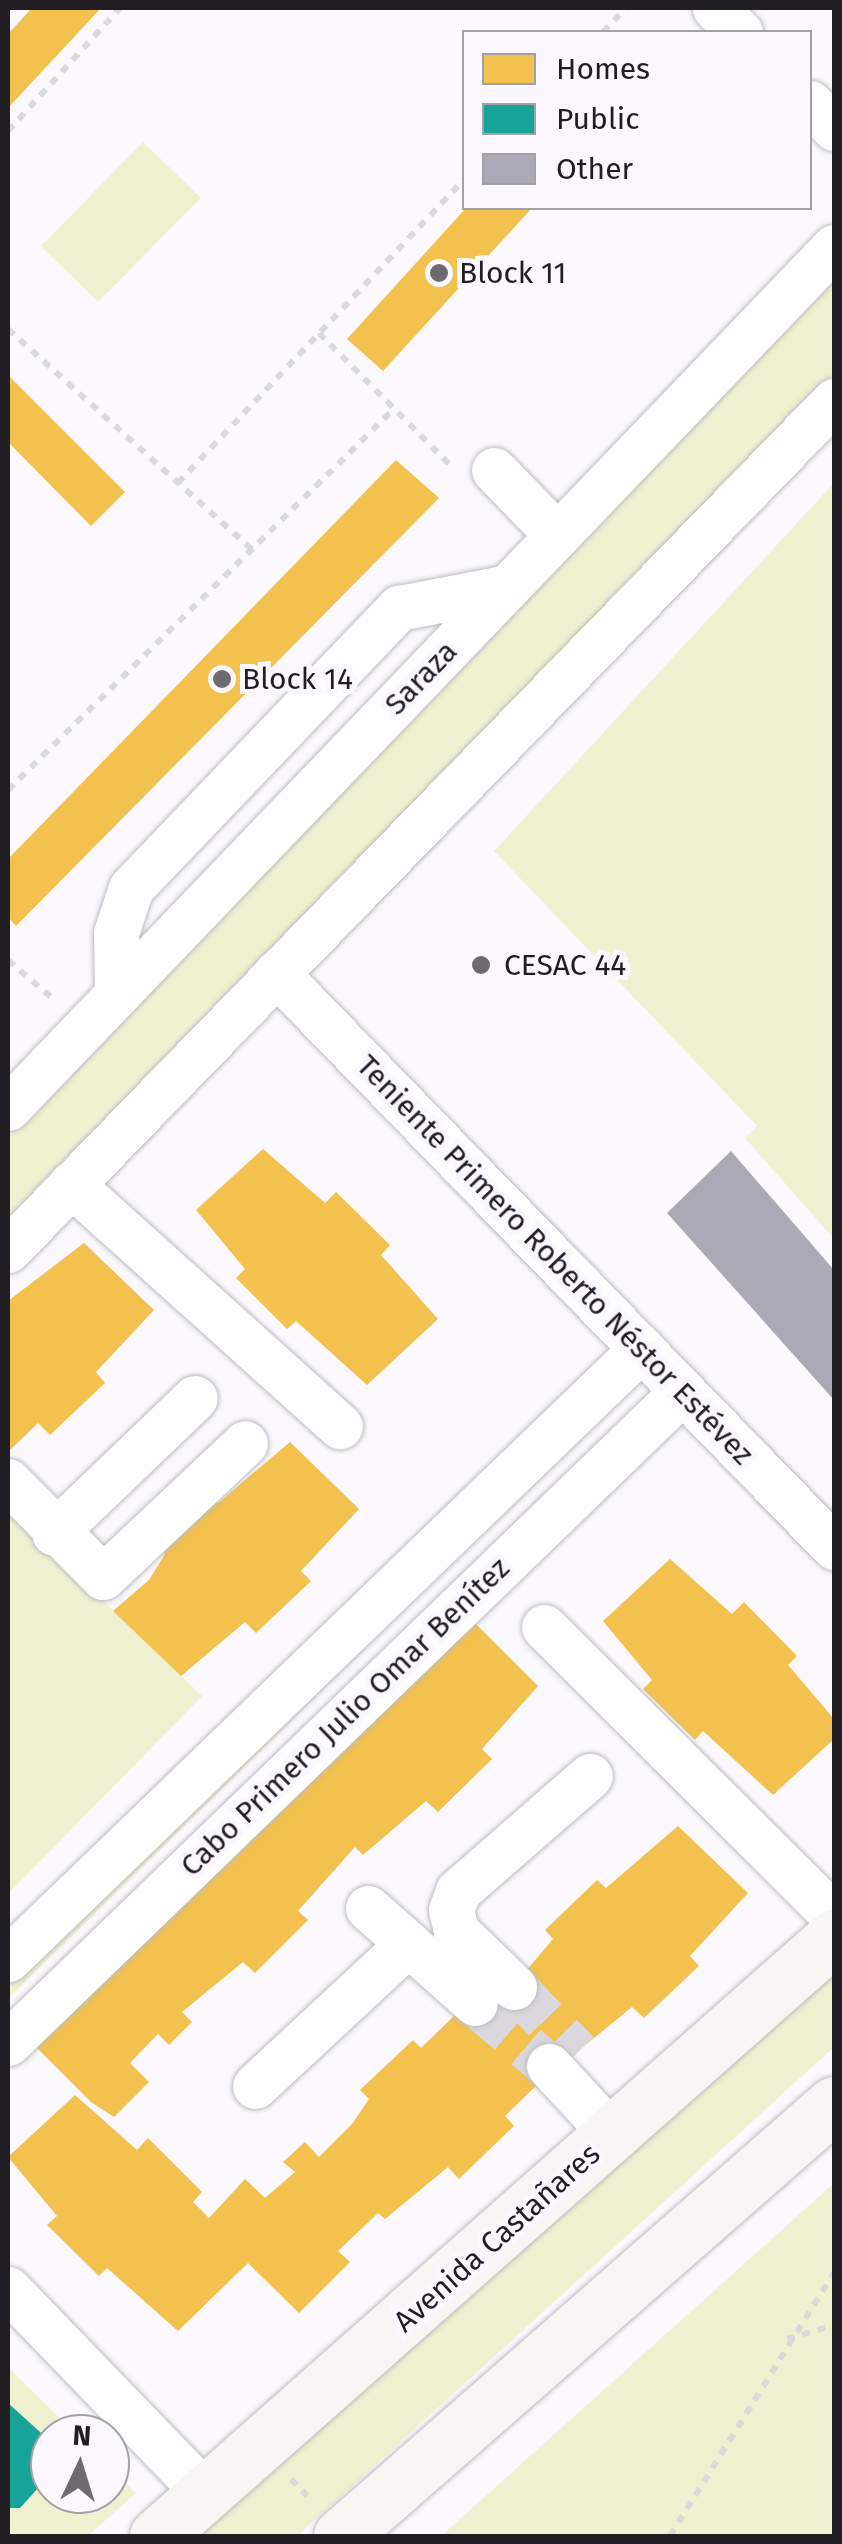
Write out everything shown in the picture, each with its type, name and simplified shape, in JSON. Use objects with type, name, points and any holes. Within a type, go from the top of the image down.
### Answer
[{"type":"main road","name":"Avenida Castañares","points":[[157,2536],[208,2496],[834,1938]]},
{"type":"main road","points":[[342,2536],[834,2104]]},
{"type":"street","points":[[715,8],[738,30]]},
{"type":"street","name":"Saraza","points":[[8,1108],[834,247]]},
{"type":"street","points":[[8,1250],[834,401]]},
{"type":"street","points":[[477,472],[557,536]]},
{"type":"street","points":[[118,994],[116,933],[131,888],[238,776],[399,608],[508,587]]},
{"type":"street","name":"Teniente Primero Roberto Néstor Estévez","points":[[276,973],[834,1546]]},
{"type":"street","points":[[71,1184],[340,1426]]},
{"type":"street","name":"Cabo Primero Julio Omar Benítez","points":[[8,1959],[642,1348]]},
{"type":"street","name":"Cabo Primero Julio Omar Benítez","points":[[8,2043],[684,1391]]},
{"type":"street","points":[[54,1532],[195,1398]]},
{"type":"street","points":[[8,1481],[91,1573],[115,1572],[246,1443]]},
{"type":"street","points":[[544,1627],[834,1916]]},
{"type":"street","points":[[368,1908],[408,1944],[495,1995],[456,1931],[450,1910],[458,1891],[590,1776]]},
{"type":"street","points":[[255,2086],[408,1944]]},
{"type":"street","points":[[563,2059],[623,2126]]},
{"type":"street","points":[[8,2289],[208,2496]]},
{"type":"path","points":[[8,131],[120,8]]},
{"type":"path","points":[[605,30],[626,8]]},
{"type":"path","points":[[178,483],[462,181]]},
{"type":"path","points":[[8,330],[254,551]]},
{"type":"path","points":[[319,333],[394,409],[477,472]]},
{"type":"path","points":[[8,790],[394,409]]},
{"type":"path","points":[[670,2536],[786,2340],[834,2273]]},
{"type":"path","points":[[786,2340],[834,2325]]},
{"type":"path","points":[[262,2447],[342,2536]]},
{"type":"green space","points":[[143,142],[201,198],[98,302],[41,246]]},
{"type":"green space","points":[[834,274],[834,373],[8,1217],[8,1127]]},
{"type":"green space","points":[[834,483],[834,1239],[745,1138],[757,1126],[494,851]]},
{"type":"green space","points":[[622,1385],[626,1392],[8,1999],[8,1984]]},
{"type":"green space","points":[[8,1509],[202,1696],[8,1894]]},
{"type":"green space","points":[[834,1956],[834,2047],[297,2536],[185,2536]]},
{"type":"green space","points":[[834,2183],[834,2536],[441,2536]]},
{"type":"green space","points":[[8,2367],[56,2414],[30,2414],[30,2423],[8,2403]]},
{"type":"green space","points":[[30,2497],[30,2514],[113,2514],[88,2536],[8,2536],[8,2508],[20,2508]]},
{"type":"building: Homes","points":[[32,8],[101,8],[8,108],[8,34]]},
{"type":"building: Homes","name":"Block 11","points":[[464,210],[530,210],[383,371],[347,339]]},
{"type":"building: Homes","points":[[8,375],[125,492],[91,526],[8,442]]},
{"type":"building: Homes","name":"Block 14","points":[[396,460],[439,498],[16,926],[8,917],[8,859]]},
{"type":"building: Homes","points":[[263,1149],[325,1203],[336,1192],[390,1245],[381,1255],[438,1319],[367,1385],[296,1321],[287,1329],[236,1278],[245,1269],[196,1210]]},
{"type":"building: Homes","points":[[84,1243],[154,1310],[96,1372],[105,1383],[50,1435],[38,1423],[8,1452],[8,1301]]},
{"type":"building: Homes","points":[[290,1442],[359,1509],[301,1571],[311,1581],[256,1633],[245,1622],[181,1676],[113,1611],[149,1580],[165,1554],[157,1546],[209,1495],[218,1503]]},
{"type":"building: Homes","points":[[670,1559],[732,1614],[744,1602],[797,1656],[788,1665],[834,1719],[834,1739],[773,1795],[703,1731],[695,1740],[643,1689],[652,1680],[603,1621]]},
{"type":"building: Homes","points":[[471,1619],[538,1686],[482,1749],[492,1759],[438,1812],[426,1801],[363,1855],[355,1847],[298,1911],[308,1920],[255,1973],[243,1962],[182,2012],[192,2022],[169,2045],[158,2034],[130,2063],[149,2082],[114,2117],[91,2102],[22,2033]]},
{"type":"building: Homes","points":[[678,1826],[748,1893],[690,1956],[699,1966],[644,2018],[632,2007],[540,2082],[505,2116],[514,2126],[459,2179],[448,2167],[385,2219],[378,2213],[338,2251],[350,2262],[299,2313],[248,2263],[178,2331],[107,2268],[99,2276],[47,2225],[57,2216],[8,2157],[75,2095],[137,2150],[148,2138],[202,2192],[193,2202],[209,2218],[245,2179],[265,2198],[295,2172],[283,2162],[305,2142],[319,2157],[352,2124],[369,2099],[360,2090],[413,2040],[421,2048],[462,2008],[504,1997],[553,1939],[545,1930],[597,1880],[606,1888]]},
{"type":"building: Public","points":[[8,2403],[30,2423],[30,2497],[20,2508],[8,2508]]},
{"type":"building: Other","points":[[731,1151],[834,1270],[834,1400],[667,1213]]},
{"type":"tunnel","points":[[514,1987],[577,2052]]},
{"type":"tunnel","points":[[475,2003],[549,2066]]},
{"type":"place","name":"Block 11","points":[[439,273]]},
{"type":"place","name":"Block 14","points":[[222,679]]},
{"type":"place","name":"CESAC 44","points":[[481,965]]}]
